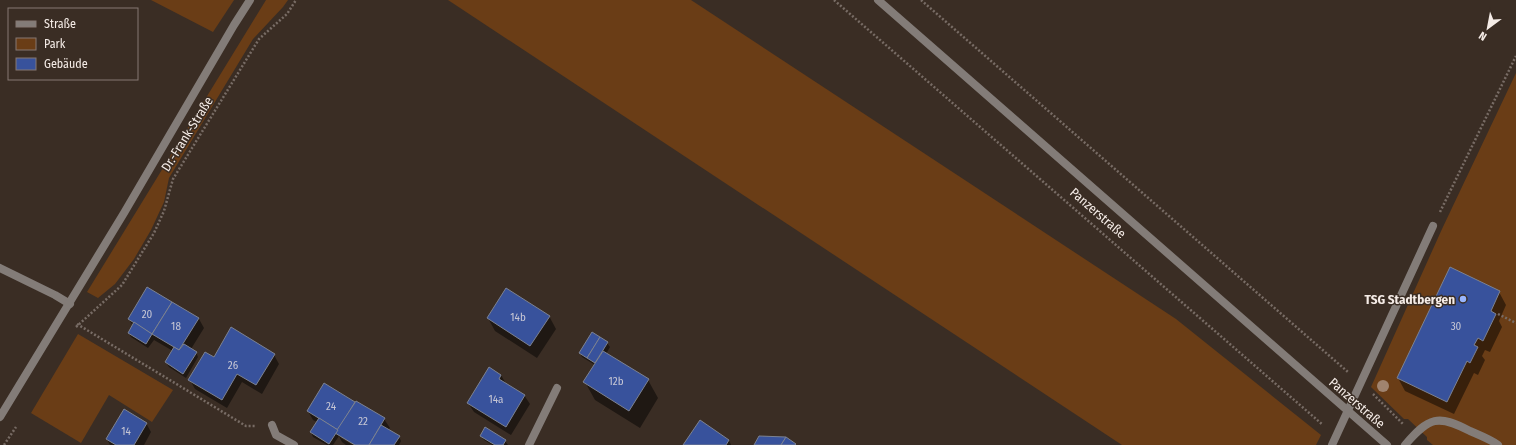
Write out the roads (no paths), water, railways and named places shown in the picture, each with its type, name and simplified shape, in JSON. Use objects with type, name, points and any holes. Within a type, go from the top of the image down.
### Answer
[{"type":"street","name":"Dr.-Frank-Straße","points":[[0,417],[70,304],[250,0]]},
{"type":"street","name":"Panzerstraße","points":[[878,0],[1387,445]]},
{"type":"street","points":[[1332,445],[1433,226]]},
{"type":"street","points":[[0,268],[70,304]]},
{"type":"street","points":[[528,445],[557,388]]},
{"type":"street","points":[[1405,445],[1418,430],[1434,421],[1443,419],[1498,445]]},
{"type":"street","points":[[272,425],[276,434],[294,445]]},
{"type":"place","name":"TSG Stadtbergen","points":[[1463,299]]}]
